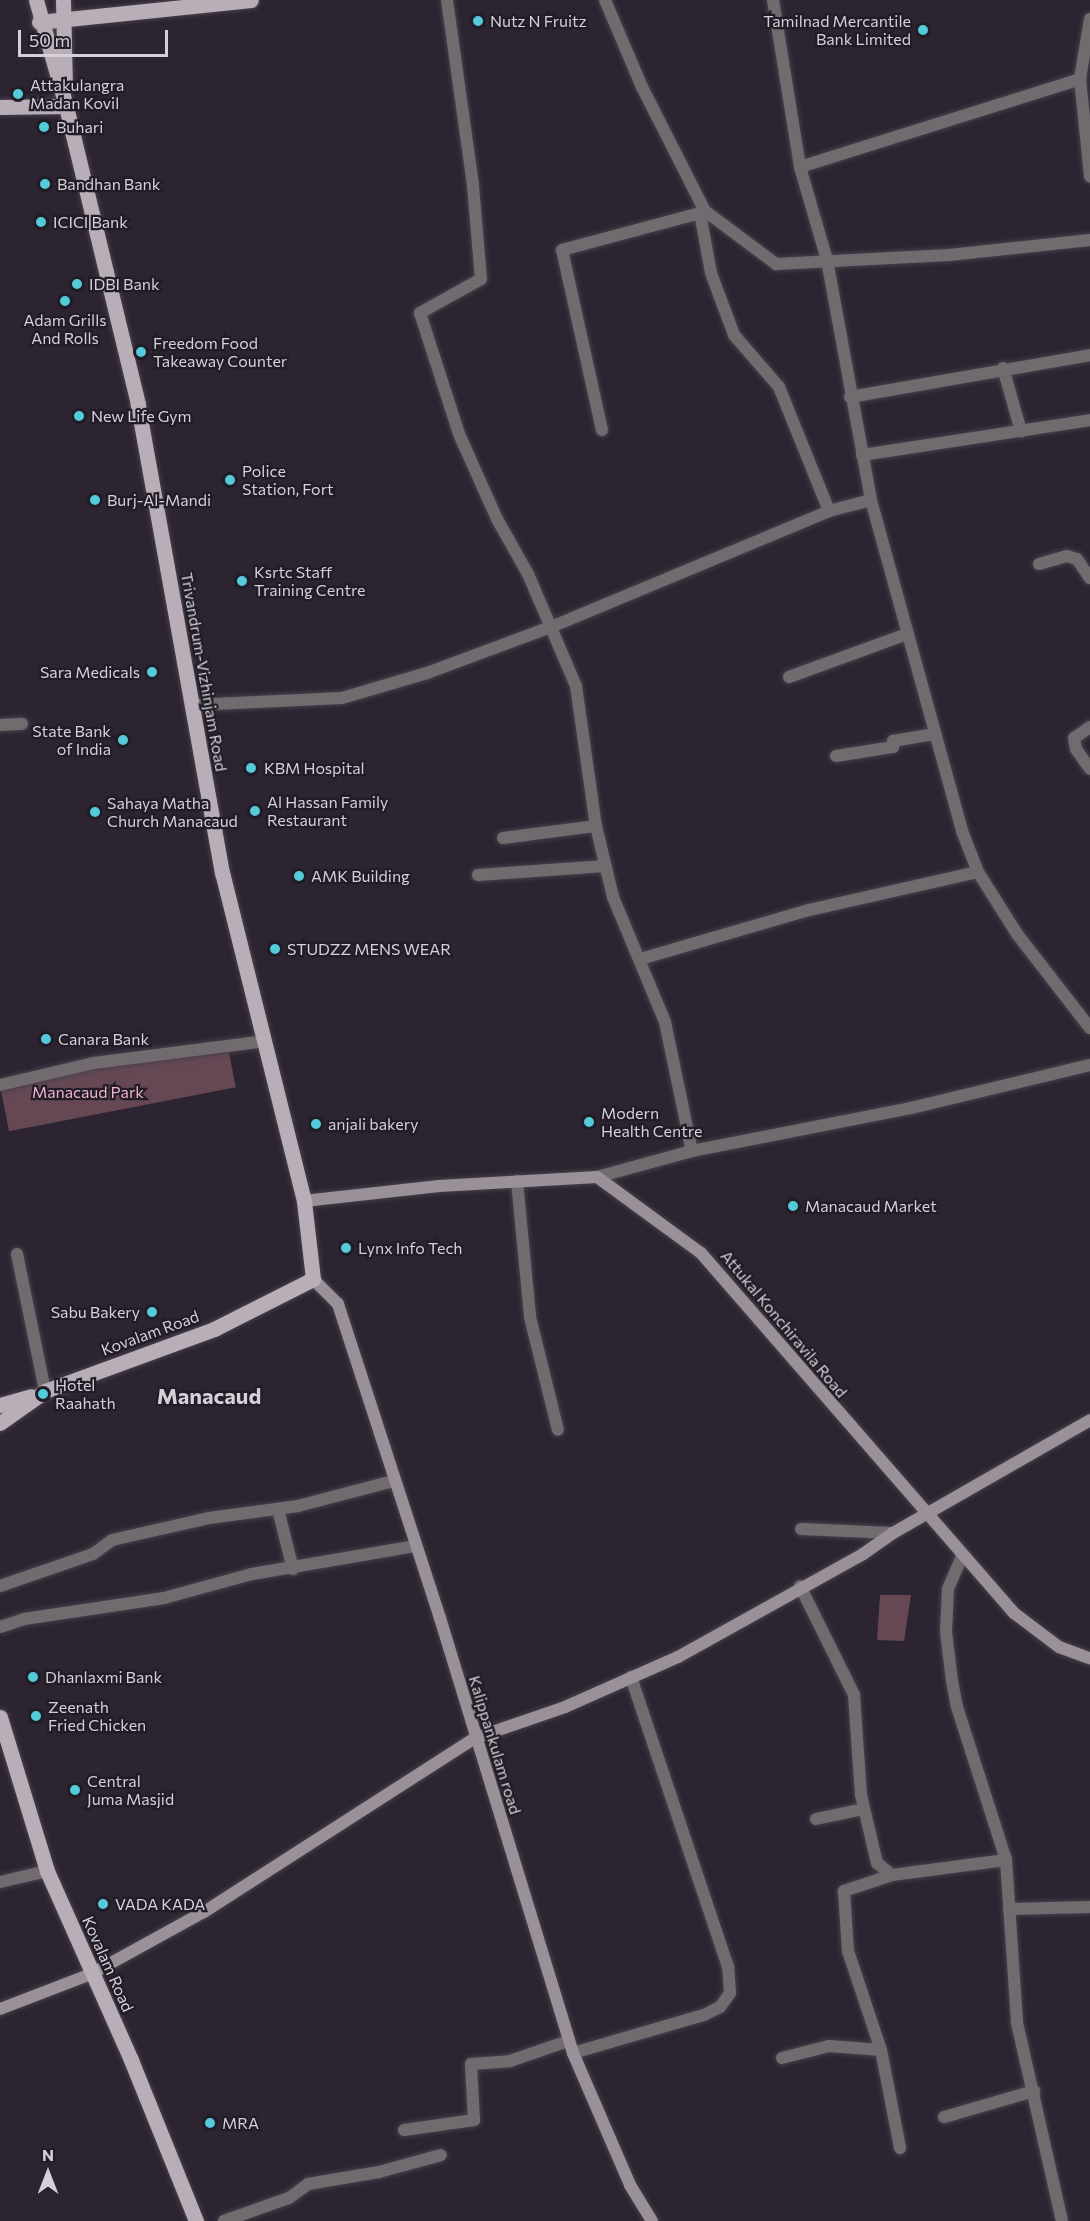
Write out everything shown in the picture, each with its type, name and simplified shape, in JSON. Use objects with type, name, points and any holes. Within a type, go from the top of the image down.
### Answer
[{"type":"main road","points":[[36,0],[39,22],[66,106]]},
{"type":"main road","points":[[63,0],[66,106]]},
{"type":"main road","points":[[39,22],[250,0]]},
{"type":"main road","points":[[0,107],[66,106]]},
{"type":"main road","name":"Trivandrum-Vizhinjam Road","points":[[66,106],[138,404],[222,873],[266,1041],[304,1201],[313,1279]]},
{"type":"main road","name":"Kovalam Road","points":[[0,1423],[45,1391],[214,1329],[313,1279]]},
{"type":"main road","points":[[0,1405],[45,1391]]},
{"type":"main road","name":"Kovalam Road","points":[[0,1717],[47,1871],[131,2060],[196,2221]]},
{"type":"street","points":[[447,0],[473,186],[481,279],[420,313],[459,434],[551,627],[576,686],[596,826],[613,897],[665,1022],[692,1151]]},
{"type":"street","points":[[605,0],[642,87],[703,212],[711,273],[734,335],[779,387],[829,511]]},
{"type":"street","points":[[773,0],[800,167],[827,260],[850,397],[871,500],[935,734],[978,872],[1017,934],[1090,1028]]},
{"type":"street","points":[[1090,19],[1080,79],[1090,176]]},
{"type":"street","points":[[800,167],[1080,79]]},
{"type":"street","points":[[703,212],[776,264],[949,255],[1090,240]]},
{"type":"street","points":[[602,430],[562,250],[703,212]]},
{"type":"street","points":[[850,397],[1003,368],[1090,355]]},
{"type":"street","points":[[1003,368],[1021,431]]},
{"type":"street","points":[[862,455],[1090,420]]},
{"type":"street","points":[[192,705],[342,698],[427,673],[551,627],[829,511],[871,500]]},
{"type":"street","points":[[1039,564],[1067,556],[1077,559],[1090,578]]},
{"type":"street","points":[[789,677],[907,634]]},
{"type":"street","points":[[0,724],[22,724]]},
{"type":"street","points":[[1090,727],[1074,738],[1076,749],[1090,769]]},
{"type":"street","points":[[836,756],[893,747],[892,741],[935,734]]},
{"type":"street","points":[[503,838],[596,826]]},
{"type":"street","points":[[478,875],[606,866]]},
{"type":"street","points":[[640,959],[809,910],[978,872]]},
{"type":"street","points":[[0,1085],[94,1063],[266,1041]]},
{"type":"street","points":[[304,1201],[517,1181],[597,1177],[692,1151],[911,1108],[1090,1065]]},
{"type":"street","name":"Attukal Konchiravila Road","points":[[597,1177],[701,1253],[962,1556],[1030,1628],[1059,1647],[1090,1658]]},
{"type":"street","points":[[517,1181],[530,1317],[558,1430]]},
{"type":"street","points":[[17,1254],[45,1391]]},
{"type":"street","name":"Kalippankulam road","points":[[313,1279],[338,1304],[573,2054],[630,2185],[652,2221]]},
{"type":"street","points":[[0,2009],[92,1974],[204,1912],[362,1807],[475,1738],[565,1707],[678,1657],[800,1586],[863,1554],[893,1533],[927,1516],[1090,1420]]},
{"type":"street","points":[[0,1586],[93,1554],[112,1539],[209,1518],[278,1509],[393,1480]]},
{"type":"street","points":[[278,1509],[292,1569]]},
{"type":"street","points":[[801,1529],[893,1533]]},
{"type":"street","points":[[0,1627],[24,1619],[126,1606],[252,1574],[292,1569],[415,1546]]},
{"type":"street","points":[[962,1556],[948,1589],[946,1632],[952,1681],[957,1707],[1006,1860],[1017,2023],[1062,2221]]},
{"type":"street","points":[[800,1586],[854,1695],[864,1809],[877,1863],[892,1875]]},
{"type":"street","points":[[573,2054],[704,2015],[720,2007],[730,1993],[728,1967],[632,1677]]},
{"type":"street","points":[[816,1819],[864,1809]]},
{"type":"street","points":[[900,2148],[881,2050],[848,1952],[844,1891],[892,1875],[1006,1860]]},
{"type":"street","points":[[0,1882],[47,1871]]},
{"type":"street","points":[[1009,1909],[1090,1907]]},
{"type":"street","points":[[404,2130],[474,2120],[471,2064],[510,2061],[568,2040]]},
{"type":"street","points":[[782,2058],[829,2046],[881,2050]]},
{"type":"street","points":[[944,2117],[1034,2091]]},
{"type":"street","points":[[225,2221],[289,2198],[308,2184],[379,2172],[441,2155]]},
{"type":"green space","name":"Manacaud Park","points":[[227,1042],[236,1087],[9,1131],[0,1086]]},
{"type":"green space","points":[[880,1595],[911,1595],[904,1641],[877,1640]]},
{"type":"place","name":"Nutz N Fruitz","points":[[478,21]]},
{"type":"place","name":"Tamilnad Mercantile Bank Limited","points":[[923,30]]},
{"type":"place","name":"Attakulangra Madan Kovil","points":[[18,94]]},
{"type":"place","name":"Buhari","points":[[44,127]]},
{"type":"place","name":"Bandhan Bank","points":[[45,184]]},
{"type":"place","name":"ICICI Bank","points":[[41,222]]},
{"type":"place","name":"IDBI Bank","points":[[77,284]]},
{"type":"place","name":"Adam Grills And Rolls","points":[[65,301]]},
{"type":"place","name":"Freedom Food Takeaway Counter","points":[[141,352]]},
{"type":"place","name":"New Life Gym","points":[[79,416]]},
{"type":"place","name":"Police Station, Fort","points":[[230,480]]},
{"type":"place","name":"Burj-Al-Mandi","points":[[95,500]]},
{"type":"place","name":"Ksrtc Staff Training Centre","points":[[242,581]]},
{"type":"place","name":"Sara Medicals","points":[[152,672]]},
{"type":"place","name":"State Bank of India","points":[[123,740]]},
{"type":"place","name":"KBM Hospital","points":[[251,768]]},
{"type":"place","name":"Al Hassan Family Restaurant","points":[[255,811]]},
{"type":"place","name":"Sahaya Matha Church Manacaud","points":[[95,812]]},
{"type":"place","name":"AMK Building","points":[[299,876]]},
{"type":"place","name":"STUDZZ MENS WEAR","points":[[275,949]]},
{"type":"place","name":"Canara Bank","points":[[46,1039]]},
{"type":"place","name":"Modern Health Centre","points":[[589,1122]]},
{"type":"place","name":"anjali bakery","points":[[316,1124]]},
{"type":"place","name":"Manacaud Market","points":[[793,1206]]},
{"type":"place","name":"Lynx Info Tech","points":[[346,1248]]},
{"type":"place","name":"Sabu Bakery","points":[[152,1312]]},
{"type":"place","name":"Hotel Raahath","points":[[43,1394]]},
{"type":"place","name":"Dhanlaxmi Bank","points":[[33,1677]]},
{"type":"place","name":"Zeenath Fried Chicken","points":[[36,1716]]},
{"type":"place","name":"Central Juma Masjid","points":[[75,1790]]},
{"type":"place","name":"VADA KADA","points":[[103,1904]]},
{"type":"place","name":"MRA","points":[[210,2123]]},
{"type":"district","name":"Manacaud","points":[[209,1396]]}]
